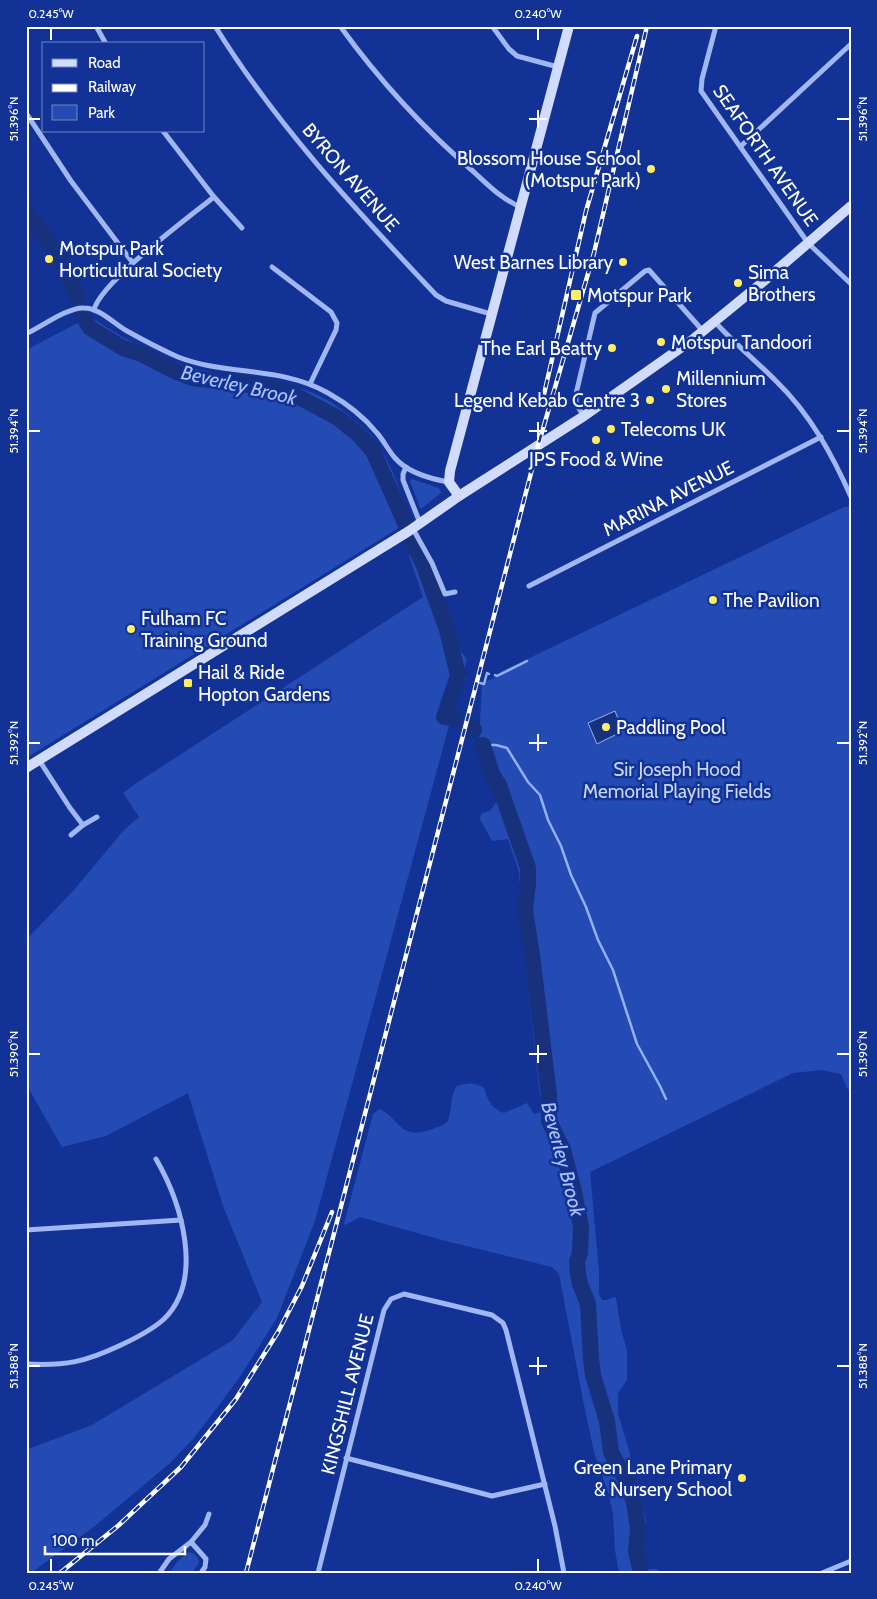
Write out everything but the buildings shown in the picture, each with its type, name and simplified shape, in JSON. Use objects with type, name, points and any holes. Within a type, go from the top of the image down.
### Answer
[{"type":"street","points":[[96,26],[105,42]]},
{"type":"street","name":"BYRON AVENUE","points":[[215,26],[282,120],[318,164],[436,294],[446,301],[492,314]]},
{"type":"street","points":[[340,26],[380,77],[458,158],[504,198],[520,207]]},
{"type":"street","points":[[492,26],[509,49],[517,56],[558,67]]},
{"type":"street","points":[[459,496],[449,482],[450,471],[569,26]]},
{"type":"street","name":"SEAFORTH AVENUE","points":[[716,26],[702,79],[701,91],[808,243],[851,284]]},
{"type":"street","points":[[741,146],[851,44]]},
{"type":"street","points":[[26,113],[72,181],[133,263]]},
{"type":"street","points":[[164,132],[214,197],[242,228]]},
{"type":"street","points":[[94,310],[98,298],[133,263],[214,197]]},
{"type":"street","points":[[26,768],[414,528],[459,496],[584,416],[715,322],[851,206]]},
{"type":"street","points":[[272,267],[331,312],[337,324],[336,330],[310,384]]},
{"type":"street","points":[[584,416],[576,404],[576,394],[595,313],[645,271],[649,270],[703,331]]},
{"type":"street","points":[[26,334],[64,314],[82,308],[94,310],[124,330],[178,357],[204,365],[286,376],[310,384],[346,405],[378,434],[396,460],[406,467],[437,480],[449,482]]},
{"type":"street","points":[[715,322],[777,382],[806,416],[835,460],[851,497]]},
{"type":"street","name":"MARINA AVENUE","points":[[529,586],[821,437]]},
{"type":"street","points":[[406,467],[402,474],[414,528],[445,594],[455,592]]},
{"type":"street","points":[[39,760],[83,825]]},
{"type":"street","points":[[71,835],[97,817]]},
{"type":"street","points":[[26,1364],[62,1365],[95,1357],[132,1340],[150,1329],[164,1319],[173,1307],[181,1293],[184,1278],[185,1245],[181,1220],[164,1173],[156,1159]]},
{"type":"street","points":[[26,1230],[181,1220]]},
{"type":"street","name":"KINGSHILL AVENUE","points":[[318,1573],[384,1310],[391,1299],[398,1295],[410,1294],[492,1315],[503,1323],[545,1484],[564,1573]]},
{"type":"street","points":[[346,1458],[492,1496],[545,1484]]},
{"type":"street","points":[[160,1572],[169,1559],[191,1542],[204,1525],[209,1514]]},
{"type":"street","points":[[191,1542],[206,1559],[205,1567],[201,1573]]},
{"type":"street","points":[[822,1573],[851,1561]]},
{"type":"green space","name":"Fulham FC Training Ground","points":[[94,319],[132,342],[172,362],[200,370],[298,388],[314,393],[332,403],[364,429],[380,447],[395,478],[410,521],[26,758],[26,350],[76,324]]},
{"type":"green space","points":[[412,479],[439,488],[441,493],[420,508],[410,481]]},
{"type":"green space","name":"Sir Joseph Hood Memorial Playing Fields","points":[[851,506],[851,1092],[847,1088],[841,1074],[822,1070],[793,1073],[590,1172],[599,1271],[599,1294],[602,1300],[616,1298],[627,1351],[627,1380],[618,1393],[618,1413],[630,1454],[635,1502],[642,1504],[646,1521],[645,1530],[639,1537],[644,1567],[646,1569],[657,1569],[660,1573],[619,1573],[615,1550],[613,1514],[609,1495],[594,1452],[559,1274],[552,1267],[442,1240],[360,1217],[344,1224],[373,1114],[380,1109],[408,1131],[415,1133],[423,1132],[446,1123],[457,1086],[471,1084],[484,1088],[493,1106],[504,1113],[527,1103],[534,1114],[545,1111],[540,1095],[526,972],[519,872],[508,839],[492,841],[480,819],[481,814],[491,810],[497,801],[480,757],[482,683],[494,678],[494,675],[844,507]]},
{"type":"green space","points":[[418,549],[427,565],[455,645],[467,659],[315,1221],[277,1318],[241,1375],[193,1439],[170,1463],[95,1526],[31,1573],[26,1573],[26,1450],[92,1425],[233,1340],[262,1302],[223,1206],[188,1093],[106,1136],[62,1147],[26,1084],[26,940],[74,890],[124,830],[139,817],[123,793],[423,597],[409,556],[410,552]]},
{"type":"green space","points":[[189,1552],[196,1556],[199,1563],[192,1573],[169,1573],[178,1561]]},
{"type":"shaded area","name":"Paddling Pool","points":[[615,711],[623,731],[597,744],[588,723]]},
{"type":"waterway","name":"Beverley Brook","points":[[26,212],[56,253],[68,274],[77,297]]},
{"type":"waterway","name":"Beverley Brook","points":[[83,316],[90,328],[123,348],[141,354],[172,370],[192,378],[266,387],[293,394],[338,418],[360,436],[373,451],[406,525]]},
{"type":"waterway","name":"Beverley Brook","points":[[411,539],[424,566],[447,630],[458,675],[444,717],[455,719]]},
{"type":"waterway","points":[[495,675],[497,676],[527,661]]},
{"type":"waterway","points":[[480,683],[484,684],[487,673],[489,674]]},
{"type":"waterway","name":"Beverley Brook","points":[[457,677],[464,679]]},
{"type":"waterway","name":"Beverley Brook","points":[[470,727],[474,730]]},
{"type":"waterway","points":[[483,745],[496,745],[507,748],[528,782],[540,795],[548,820],[561,846],[598,940],[613,970],[637,1044],[666,1099]]},
{"type":"waterway","name":"Beverley Brook","points":[[483,745],[492,774],[499,785],[528,868],[525,910],[549,1095],[549,1121],[563,1150],[574,1191],[581,1227],[580,1253],[577,1261],[578,1274],[588,1304],[593,1375],[607,1421],[611,1452],[627,1482],[634,1503],[638,1528],[636,1552],[641,1573]]},
{"type":"railway","points":[[246,1573],[538,446],[594,253],[647,26]]},
{"type":"railway","points":[[542,403],[586,211],[637,36]]},
{"type":"railway","points":[[60,1573],[119,1525],[181,1467],[236,1399],[278,1332],[302,1286],[332,1212]]},
{"type":"place","name":"Blossom House School (Motspur Park)","points":[[651,169]]},
{"type":"place","name":"Motspur Park Horticultural Society","points":[[49,259]]},
{"type":"place","name":"West Barnes Library","points":[[623,262]]},
{"type":"place","name":"Sima Brothers","points":[[738,283]]},
{"type":"place","name":"Motspur Park","points":[[576,295]]},
{"type":"place","name":"Motspur Tandoori","points":[[661,342]]},
{"type":"place","name":"The Earl Beatty","points":[[612,348]]},
{"type":"place","name":"Millennium Stores","points":[[666,389]]},
{"type":"place","name":"Legend Kebab Centre 3","points":[[650,400]]},
{"type":"place","name":"Telecoms UK","points":[[611,429]]},
{"type":"place","name":"JPS Food & Wine","points":[[596,440]]},
{"type":"place","name":"The Pavilion","points":[[713,600]]},
{"type":"place","name":"Fulham FC Training Ground","points":[[131,629]]},
{"type":"place","name":"Hail & Ride Hopton Gardens","points":[[188,683]]},
{"type":"place","name":"Paddling Pool","points":[[606,727]]},
{"type":"place","name":"Green Lane Primary & Nursery School","points":[[742,1478]]}]
